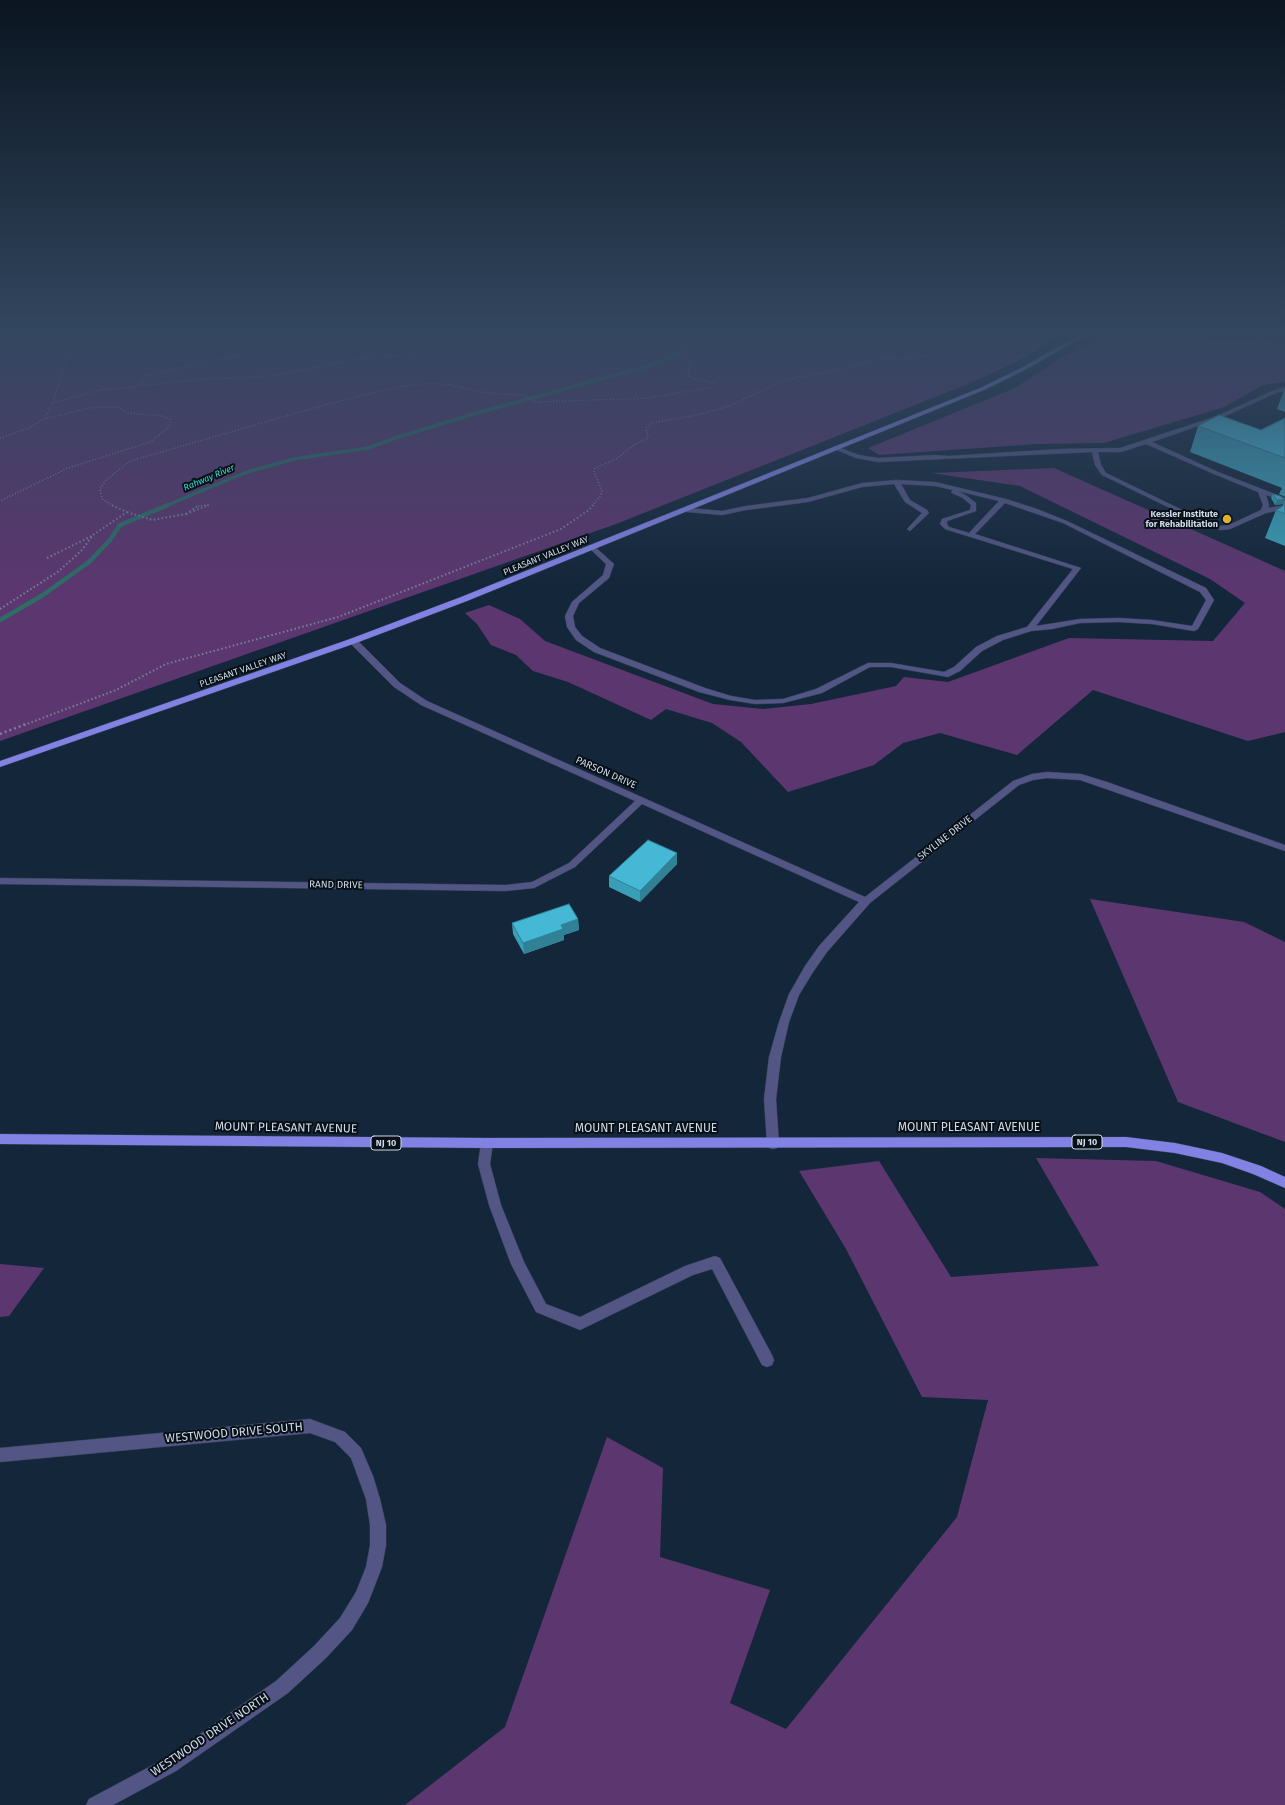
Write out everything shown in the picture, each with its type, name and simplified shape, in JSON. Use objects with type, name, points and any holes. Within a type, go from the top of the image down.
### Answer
[{"type":"main road","name":"PLEASANT VALLEY WAY","points":[[0,764],[353,641],[687,510],[909,418]]},
{"type":"main road","name":"MOUNT PLEASANT AVENUE","points":[[0,1139],[773,1144],[1126,1142],[1175,1148],[1222,1158],[1257,1170],[1285,1183]]},
{"type":"street","points":[[835,448],[858,457],[878,460],[936,457],[948,458],[1067,451],[1121,450],[1215,418]]},
{"type":"street","points":[[1145,442],[1281,498],[1285,502]]},
{"type":"street","points":[[1095,451],[1098,465],[1104,474],[1215,527],[1230,527],[1264,511],[1280,510],[1285,507]]},
{"type":"street","points":[[592,547],[610,564],[606,576],[576,602],[569,616],[571,628],[579,638],[597,650],[702,690],[730,698],[755,702],[783,700],[819,691],[868,665],[891,665],[945,675],[956,669],[979,649],[1000,638],[1030,629],[1052,627],[1080,621],[1118,620],[1152,622],[1194,629],[1210,600],[1203,590],[1104,540],[1053,517],[1004,500],[975,492],[919,482],[896,482],[862,485],[808,500],[772,504],[722,513],[687,510]]},
{"type":"street","points":[[896,482],[907,501],[926,513],[910,529]]},
{"type":"street","points":[[919,482],[959,494],[974,504],[973,511],[944,520],[943,524],[947,528],[1077,568],[1030,629]]},
{"type":"street","points":[[1261,491],[1266,505],[1264,511]]},
{"type":"street","points":[[970,536],[1004,500]]},
{"type":"street","name":"PARSON DRIVE","points":[[353,641],[397,685],[424,703],[866,901]]},
{"type":"street","name":"SKYLINE DRIVE","points":[[773,1144],[770,1099],[775,1056],[784,1022],[794,994],[809,969],[823,949],[866,901],[1016,783],[1032,777],[1047,775],[1081,777],[1285,848]]},
{"type":"street","name":"RAND DRIVE","points":[[0,881],[506,888],[534,885],[572,865],[640,801]]},
{"type":"street","points":[[487,1143],[484,1164],[495,1205],[518,1264],[541,1308],[580,1324],[622,1305],[690,1270],[715,1262],[767,1360]]},
{"type":"street","name":"WESTWOOD DRIVE SOUTH","points":[[0,1455],[310,1426],[340,1437],[356,1453],[366,1476],[373,1499],[378,1525],[378,1545],[374,1567],[362,1598],[346,1624],[320,1652],[282,1687]]},
{"type":"street","name":"WESTWOOD DRIVE NORTH","points":[[95,1805],[170,1765],[282,1687]]},
{"type":"path","points":[[0,438],[29,428],[47,418]]},
{"type":"path","points":[[0,501],[68,468],[150,442],[167,429],[171,423],[168,418]]},
{"type":"path","points":[[186,514],[200,505],[209,506],[186,514],[163,519],[145,519],[112,506],[102,499],[100,489],[106,480],[130,461],[279,418]]},
{"type":"path","points":[[0,734],[116,690],[166,664],[338,617],[561,529],[589,510],[601,496],[602,491],[594,471],[596,468],[616,459],[634,445],[646,439],[648,432],[646,428],[652,423],[678,418]]},
{"type":"path","points":[[47,558],[93,535],[127,512]]},
{"type":"path","points":[[0,609],[59,571],[82,550],[93,535]]},
{"type":"shaded area","points":[[0,418],[882,418],[616,524],[0,741]]},
{"type":"shaded area","points":[[941,418],[1187,418],[1104,443],[1037,444],[879,455],[868,448]]},
{"type":"shaded area","points":[[1054,468],[1285,571],[1285,732],[1248,741],[1093,690],[1017,755],[940,733],[903,743],[874,765],[788,792],[741,742],[712,723],[666,709],[651,720],[568,682],[533,671],[516,655],[491,645],[477,624],[465,613],[489,605],[520,619],[545,641],[713,704],[763,709],[811,704],[896,686],[904,677],[948,682],[1069,638],[1213,641],[1245,603],[1210,579],[1020,486],[931,473]]},
{"type":"shaded area","points":[[1090,899],[1244,922],[1285,942],[1285,1142],[1178,1102]]},
{"type":"shaded area","points":[[1036,1158],[1156,1161],[1260,1192],[1285,1209],[1285,1805],[405,1805],[505,1727],[607,1437],[663,1468],[660,1557],[770,1590],[730,1703],[786,1729],[957,1517],[988,1400],[922,1397],[846,1249],[799,1171],[879,1161],[951,1277],[1099,1266]]},
{"type":"shaded area","points":[[0,1264],[44,1268],[9,1316],[0,1317]]},
{"type":"building","points":[[1213,418],[1228,418],[1261,430],[1285,418],[1285,458],[1198,426]]},
{"type":"building","points":[[1273,494],[1280,496],[1284,499],[1277,500]]},
{"type":"building","points":[[1285,505],[1285,514],[1276,510]]},
{"type":"building","points":[[648,840],[677,853],[640,891],[609,876]]},
{"type":"building","points":[[569,904],[578,919],[561,925],[563,929],[523,943],[512,923]]},
{"type":"waterway","name":"Rahway River","points":[[165,506],[247,472],[294,459],[368,448],[398,437],[460,418]]},
{"type":"waterway","name":"Rahway River","points":[[0,620],[43,595],[89,562],[110,540],[120,525],[168,505]]},
{"type":"place","name":"Kessler Institute for Rehabilitation","points":[[1227,519]]}]
